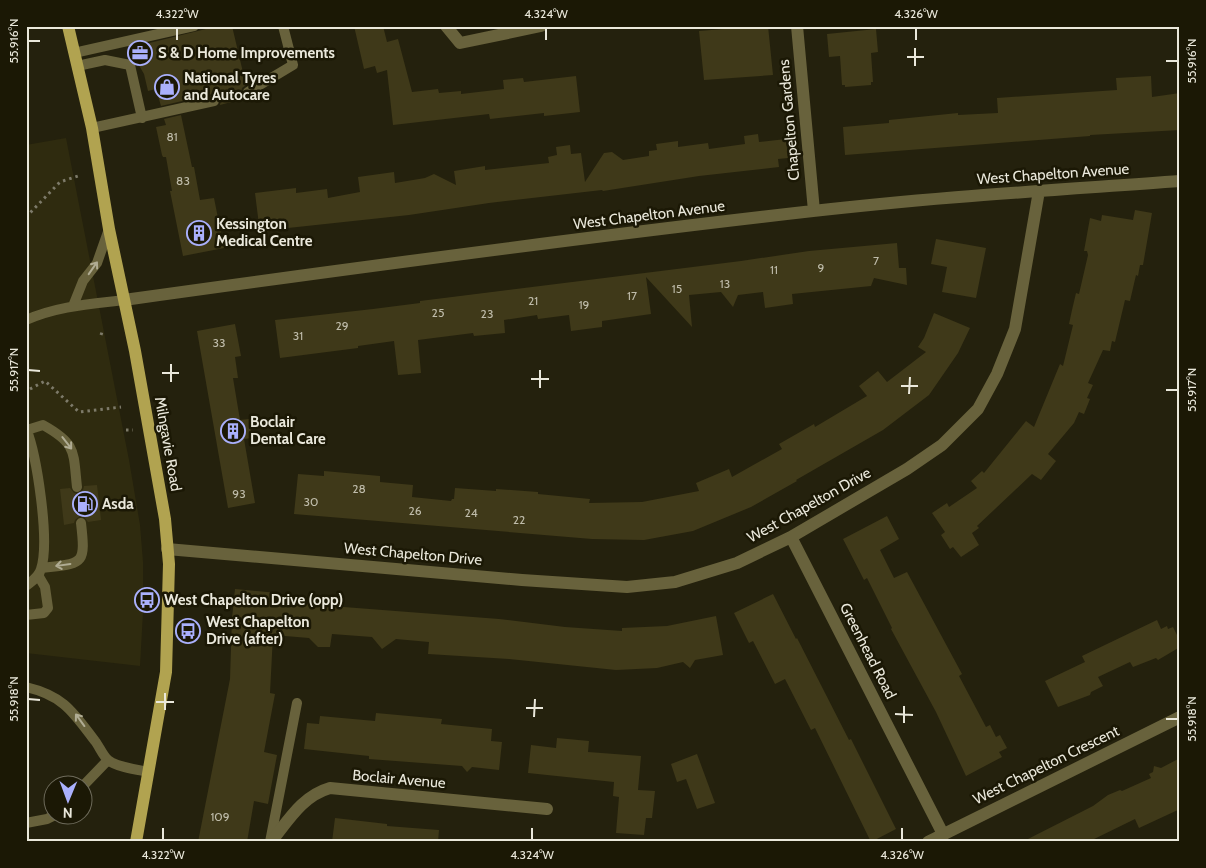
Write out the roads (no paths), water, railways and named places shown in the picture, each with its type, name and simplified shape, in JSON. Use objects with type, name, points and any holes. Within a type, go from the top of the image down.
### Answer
[{"type":"main road","name":"Milngavie Road","points":[[68,26],[92,128],[109,229],[165,519],[169,583],[166,672],[136,842]]},
{"type":"street","points":[[446,26],[460,43],[541,26]]},
{"type":"street","name":"Chapelton Gardens","points":[[797,26],[814,211]]},
{"type":"street","name":"West Chapelton Avenue","points":[[124,300],[814,211],[1039,191],[1180,181]]},
{"type":"street","name":"West Chapelton Drive","points":[[167,549],[522,580],[626,587],[675,582],[737,563],[792,537],[907,468],[942,445],[978,409],[997,374],[1015,329],[1039,191]]},
{"type":"street","name":"Greenhead Road","points":[[792,537],[943,834]]},
{"type":"street","name":"West Chapelton Crescent","points":[[928,842],[1180,717]]},
{"type":"street","name":"Boclair Avenue","points":[[270,842],[305,800],[318,792],[330,788],[547,809]]},
{"type":"lane","points":[[74,53],[194,26]]},
{"type":"lane","points":[[248,92],[293,65],[284,26]]},
{"type":"lane","points":[[77,66],[104,60],[130,65],[142,118]]},
{"type":"lane","points":[[92,128],[214,101]]},
{"type":"lane","points":[[73,306],[83,281],[97,263],[109,229]]},
{"type":"lane","points":[[26,319],[73,306],[124,300]]},
{"type":"lane","points":[[26,615],[44,613],[48,608],[45,587],[40,572],[45,539],[35,456],[27,429],[42,426],[62,436],[72,450],[77,487]]},
{"type":"lane","points":[[26,586],[40,572],[70,564],[81,558],[84,550],[81,523]]},
{"type":"lane","points":[[26,687],[57,698],[71,709],[108,760],[131,769],[149,772]]},
{"type":"lane","points":[[270,842],[297,703]]},
{"type":"lane","points":[[92,777],[108,760]]},
{"type":"lane","points":[[26,823],[42,820]]},
{"type":"place","name":"S & D Home Improvements","points":[[140,53]]},
{"type":"place","name":"National Tyres and Autocare","points":[[167,87]]},
{"type":"place","name":"Kessington Medical Centre","points":[[199,233]]},
{"type":"place","name":"Boclair Dental Care","points":[[233,431]]},
{"type":"place","name":"Asda","points":[[85,504]]},
{"type":"place","name":"West Chapelton Drive (opp)","points":[[147,600]]},
{"type":"place","name":"West Chapelton Drive (after)","points":[[188,631]]}]
